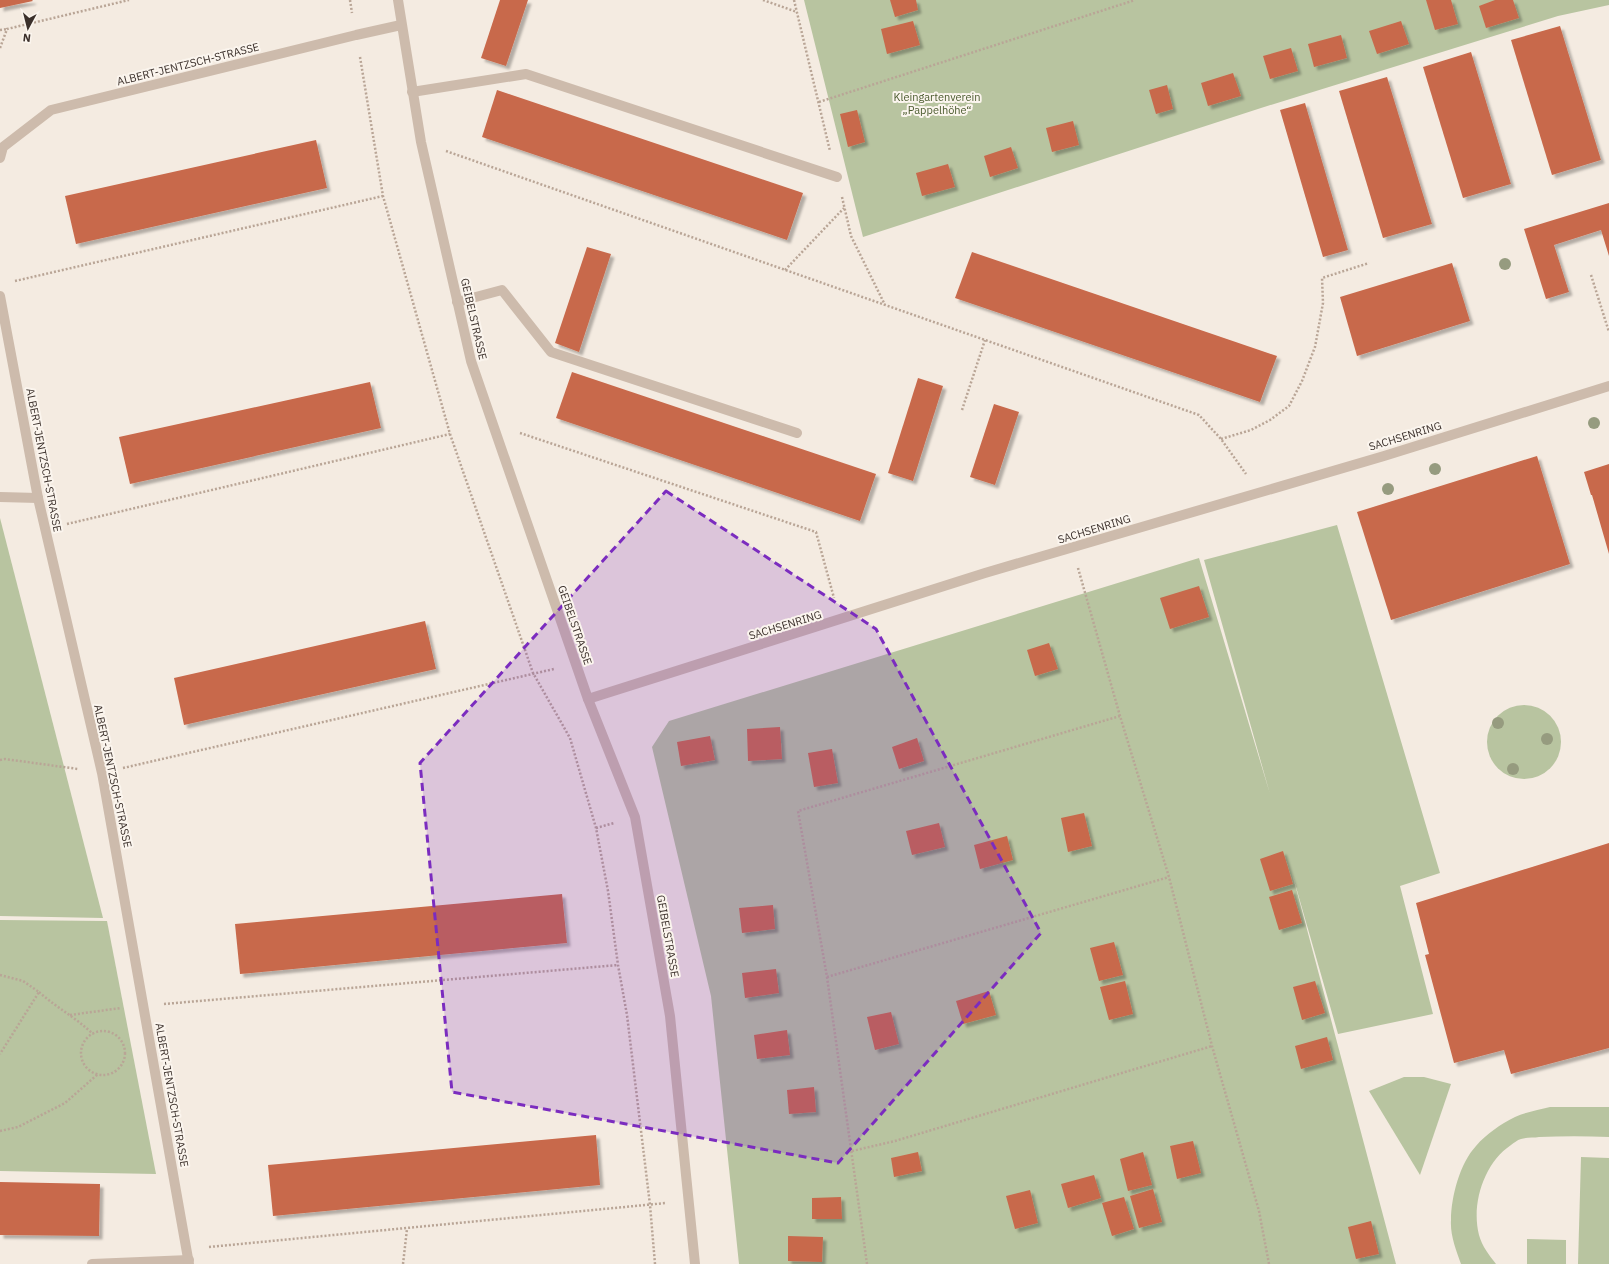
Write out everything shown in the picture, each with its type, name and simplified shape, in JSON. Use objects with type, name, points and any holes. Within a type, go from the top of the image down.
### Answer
[{"type":"street","name":"GEIBELSTRASSE","points":[[398,0],[421,142],[471,361],[588,699],[635,817],[670,1016],[695,1264]]},
{"type":"street","name":"ALBERT-JENTZSCH-STRASSE","points":[[0,158],[3,147],[51,110],[401,25]]},
{"type":"street","points":[[412,92],[526,74],[837,177]]},
{"type":"street","points":[[457,302],[502,290],[550,352],[797,433]]},
{"type":"street","name":"ALBERT-JENTZSCH-STRASSE","points":[[0,296],[38,498],[102,773],[188,1258]]},
{"type":"street","name":"SACHSENRING","points":[[588,699],[985,573],[1384,456],[1609,386]]},
{"type":"street","points":[[0,497],[38,498]]},
{"type":"street","points":[[92,1264],[188,1258]]},
{"type":"path","points":[[0,30],[129,0]]},
{"type":"path","points":[[350,0],[383,196],[450,434],[533,673],[570,738],[597,835],[608,891],[618,965],[627,1015],[650,1205],[655,1264]]},
{"type":"path","points":[[763,0],[797,12]]},
{"type":"path","points":[[819,102],[1135,0]]},
{"type":"path","points":[[0,48],[7,29]]},
{"type":"path","points":[[421,142],[1199,415],[1221,439],[1259,492]]},
{"type":"path","points":[[8,282],[383,196]]},
{"type":"path","points":[[785,270],[844,207]]},
{"type":"path","points":[[1221,439],[1251,430],[1270,420],[1289,406],[1302,381],[1315,347],[1323,303],[1322,278],[1370,263]]},
{"type":"path","points":[[1591,275],[1609,332]]},
{"type":"path","points":[[962,410],[985,340]]},
{"type":"path","points":[[493,424],[816,532],[840,620]]},
{"type":"path","points":[[45,530],[450,434]]},
{"type":"path","points":[[1074,548],[1083,589],[1169,878],[1212,1046],[1258,1211],[1269,1264]]},
{"type":"path","points":[[0,760],[5,759],[102,773],[533,673],[576,665]]},
{"type":"path","points":[[867,1264],[827,977],[798,811],[1120,716]]},
{"type":"path","points":[[827,977],[1169,878]]},
{"type":"path","points":[[70,1015],[144,1006],[618,965]]},
{"type":"path","points":[[0,975],[23,981],[70,1015],[93,1034]]},
{"type":"path","points":[[0,1054],[39,992]]},
{"type":"path","points":[[106,1031],[113,1033],[123,1043],[125,1057],[118,1069],[105,1075],[98,1074],[91,1071],[82,1059],[83,1045],[87,1038],[93,1034],[106,1031]]},
{"type":"path","points":[[852,1151],[895,1141],[1212,1046]]},
{"type":"path","points":[[0,1131],[18,1127],[65,1103],[98,1074]]},
{"type":"path","points":[[188,1258],[407,1229],[650,1205]]},
{"type":"path","points":[[403,1264],[407,1229]]},
{"type":"highlighted area","points":[[666,491],[876,629],[1041,933],[838,1163],[452,1092],[420,763]]},
{"type":"green space","name":"Kleingartenverein „Pappelhöhe“","points":[[804,0],[1609,0],[1609,5],[1558,16],[1261,108],[863,237]]},
{"type":"green space","points":[[0,518],[103,918],[0,916]]},
{"type":"green space","points":[[1337,525],[1440,873],[1400,886],[1433,1014],[1338,1034],[1292,873],[1396,1264],[739,1264],[711,996],[652,747],[669,721],[1199,558],[1270,794],[1204,560]]},
{"type":"green space","points":[[1517,705],[1531,705],[1545,711],[1555,721],[1561,735],[1561,749],[1555,763],[1545,773],[1531,779],[1517,779],[1503,773],[1493,763],[1487,749],[1487,735],[1493,721],[1503,711]]},
{"type":"green space","points":[[0,920],[107,921],[156,1174],[0,1171]]},
{"type":"green space","points":[[1404,1077],[1424,1077],[1451,1084],[1420,1175],[1369,1091]]},
{"type":"green space","points":[[1550,1107],[1609,1107],[1609,1137],[1565,1136],[1525,1138],[1520,1139],[1511,1145],[1493,1162],[1482,1185],[1478,1198],[1477,1223],[1480,1239],[1496,1264],[1461,1264],[1452,1237],[1451,1211],[1461,1171],[1470,1153],[1489,1133],[1499,1126],[1519,1115]]},
{"type":"green space","points":[[1581,1157],[1609,1158],[1609,1264],[1578,1264]]},
{"type":"green space","points":[[1527,1239],[1566,1240],[1566,1264],[1527,1264]]},
{"type":"building","points":[[0,0],[32,0],[33,1],[0,8]]},
{"type":"building","points":[[500,0],[528,0],[506,66],[481,58]]},
{"type":"building","points":[[890,0],[916,0],[918,10],[895,17]]},
{"type":"building","points":[[1426,0],[1451,0],[1458,24],[1435,30]]},
{"type":"building","points":[[1495,0],[1513,0],[1519,18],[1486,28],[1479,6]]},
{"type":"building","points":[[913,21],[920,45],[887,54],[881,29]]},
{"type":"building","points":[[1401,21],[1409,44],[1377,54],[1369,31]]},
{"type":"building","points":[[1560,26],[1601,160],[1552,175],[1511,40]]},
{"type":"building","points":[[1341,35],[1347,58],[1314,67],[1308,44]]},
{"type":"building","points":[[1291,48],[1298,71],[1270,79],[1263,56]]},
{"type":"building","points":[[1471,52],[1511,184],[1463,198],[1423,67]]},
{"type":"building","points":[[1233,73],[1241,96],[1208,106],[1201,83]]},
{"type":"building","points":[[1387,77],[1432,224],[1383,238],[1339,91]]},
{"type":"building","points":[[1167,85],[1173,109],[1156,114],[1149,90]]},
{"type":"building","points":[[497,90],[803,193],[787,240],[482,137]]},
{"type":"building","points":[[1305,103],[1348,250],[1323,257],[1280,110]]},
{"type":"building","points":[[857,110],[865,142],[848,147],[840,114]]},
{"type":"building","points":[[1073,121],[1079,145],[1052,152],[1046,128]]},
{"type":"building","points":[[316,140],[327,188],[76,244],[65,196]]},
{"type":"building","points":[[1011,147],[1018,168],[990,177],[984,156]]},
{"type":"building","points":[[948,164],[955,187],[922,196],[916,173]]},
{"type":"building","points":[[1609,203],[1609,256],[1601,230],[1554,245],[1569,292],[1546,299],[1524,229]]},
{"type":"building","points":[[587,247],[611,254],[579,352],[555,343]]},
{"type":"building","points":[[972,252],[1277,356],[1260,402],[955,298]]},
{"type":"building","points":[[1452,263],[1470,321],[1357,356],[1340,297]]},
{"type":"building","points":[[572,372],[876,474],[860,521],[556,418]]},
{"type":"building","points":[[918,378],[943,386],[913,481],[888,473]]},
{"type":"building","points":[[370,382],[381,428],[130,484],[119,437]]},
{"type":"building","points":[[994,404],[1019,412],[995,485],[970,477]]},
{"type":"building","points":[[1537,456],[1570,564],[1391,620],[1357,512]]},
{"type":"building","points":[[1609,464],[1609,554],[1584,472]]},
{"type":"building","points":[[1199,586],[1209,617],[1170,629],[1160,598]]},
{"type":"building","points":[[425,621],[436,669],[184,725],[174,678]]},
{"type":"building","points":[[1049,643],[1058,669],[1035,676],[1027,650]]},
{"type":"building","points":[[780,727],[782,759],[748,761],[747,729]]},
{"type":"building","points":[[710,736],[715,760],[681,766],[677,742]]},
{"type":"building","points":[[917,738],[924,761],[899,769],[892,747]]},
{"type":"building","points":[[832,749],[838,783],[814,787],[808,753]]},
{"type":"building","points":[[1084,813],[1092,846],[1068,852],[1061,818]]},
{"type":"building","points":[[939,823],[945,847],[912,855],[906,831]]},
{"type":"building","points":[[1007,836],[1013,860],[980,869],[974,845]]},
{"type":"building","points":[[1609,843],[1609,1048],[1511,1074],[1504,1050],[1454,1063],[1425,955],[1429,954],[1416,903]]},
{"type":"building","points":[[1283,851],[1293,884],[1270,891],[1260,859]]},
{"type":"building","points":[[1292,890],[1302,923],[1279,930],[1269,897]]},
{"type":"building","points":[[562,894],[567,943],[240,974],[235,924]]},
{"type":"building","points":[[773,905],[775,929],[742,933],[739,908]]},
{"type":"building","points":[[1114,942],[1123,975],[1099,981],[1090,948]]},
{"type":"building","points":[[776,969],[779,993],[745,998],[742,973]]},
{"type":"building","points":[[1125,981],[1133,1014],[1109,1020],[1100,987]]},
{"type":"building","points":[[1315,981],[1325,1013],[1302,1020],[1293,987]]},
{"type":"building","points":[[989,991],[996,1015],[963,1024],[956,1001]]},
{"type":"building","points":[[891,1012],[899,1044],[875,1050],[867,1017]]},
{"type":"building","points":[[787,1030],[790,1055],[757,1059],[754,1035]]},
{"type":"building","points":[[1327,1037],[1333,1060],[1301,1069],[1295,1046]]},
{"type":"building","points":[[814,1087],[816,1112],[789,1114],[787,1090]]},
{"type":"building","points":[[596,1135],[600,1185],[273,1216],[268,1165]]},
{"type":"building","points":[[1193,1141],[1201,1173],[1177,1179],[1170,1146]]},
{"type":"building","points":[[918,1152],[922,1171],[894,1177],[891,1158]]},
{"type":"building","points":[[1143,1152],[1152,1185],[1128,1191],[1120,1159]]},
{"type":"building","points":[[1094,1175],[1101,1198],[1068,1208],[1061,1184]]},
{"type":"building","points":[[0,1182],[100,1184],[99,1236],[0,1235]]},
{"type":"building","points":[[1153,1189],[1162,1222],[1139,1228],[1130,1196]]},
{"type":"building","points":[[1030,1190],[1038,1223],[1015,1229],[1006,1196]]},
{"type":"building","points":[[841,1197],[842,1219],[812,1219],[812,1198]]},
{"type":"building","points":[[1124,1197],[1134,1229],[1112,1236],[1102,1203]]},
{"type":"building","points":[[1371,1221],[1379,1254],[1356,1259],[1348,1227]]},
{"type":"building","points":[[788,1236],[823,1237],[822,1262],[788,1261]]}]
